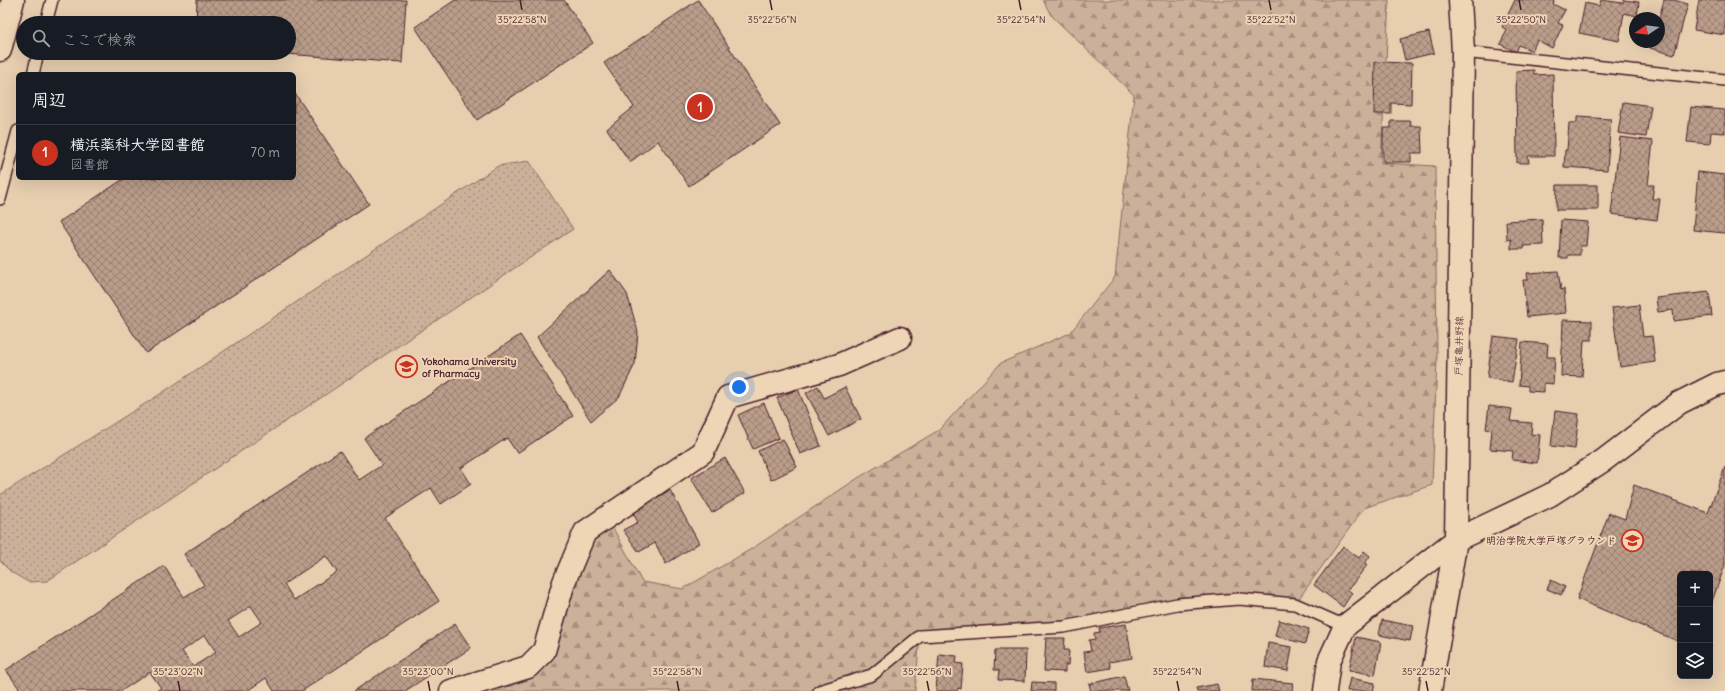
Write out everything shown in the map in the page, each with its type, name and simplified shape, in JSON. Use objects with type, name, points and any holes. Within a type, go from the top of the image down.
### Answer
[{"type":"street","points":[[0,50],[13,0]]},
{"type":"street","name":"戸塚亀井野線","points":[[1430,691],[1456,540],[1463,52],[1460,0]]},
{"type":"street","points":[[451,691],[528,667],[544,651],[564,582],[585,532],[703,452],[728,397],[839,365],[900,338]]},
{"type":"street","points":[[1325,691],[1329,661],[1345,626],[1456,540],[1550,495],[1604,460],[1679,403],[1717,384],[1725,382]]},
{"type":"lane","points":[[48,16],[52,0]]},
{"type":"lane","points":[[1463,52],[1725,80]]},
{"type":"lane","points":[[33,72],[36,60]]},
{"type":"lane","points":[[0,199],[16,138]]},
{"type":"lane","points":[[819,691],[872,675],[920,636],[1064,627],[1177,604],[1239,600],[1295,604],[1345,626]]},
{"type":"green space","points":[[1043,0],[1389,0],[1381,163],[1435,166],[1437,360],[1432,485],[1364,508],[1295,604],[1194,603],[1064,627],[920,636],[915,691],[451,691],[528,667],[564,582],[607,517],[642,582],[683,589],[753,548],[858,478],[939,430],[1001,363],[1070,333],[1115,277],[1134,95],[1051,15]]},
{"type":"green space","points":[[529,161],[573,229],[47,581],[28,582],[11,572],[0,561],[0,495],[159,395],[498,166]]},
{"type":"building","points":[[197,0],[406,0],[402,63],[296,55],[296,16],[196,16]]},
{"type":"building","points":[[455,0],[564,0],[593,43],[477,120],[415,27]]},
{"type":"building","points":[[698,0],[780,125],[689,186],[658,141],[630,162],[607,129],[634,107],[604,63]]},
{"type":"building","points":[[1515,0],[1552,0],[1554,1],[1553,4],[1565,10],[1558,23],[1563,25],[1552,48],[1537,40],[1532,51],[1519,45],[1516,52],[1500,44],[1507,30],[1502,27]]},
{"type":"building","points":[[1601,0],[1623,3],[1624,0],[1639,2],[1638,12],[1629,12],[1629,14],[1624,13],[1619,41],[1579,33],[1585,3],[1599,6]]},
{"type":"building","points":[[1664,0],[1674,0],[1688,4],[1674,55],[1650,48],[1665,48],[1665,12],[1661,12]]},
{"type":"building","points":[[1699,0],[1725,0],[1725,35],[1694,30]]},
{"type":"building","points":[[1429,32],[1434,53],[1405,60],[1400,39]]},
{"type":"building","points":[[1375,62],[1412,63],[1411,104],[1391,103],[1391,114],[1374,114]]},
{"type":"building","points":[[1534,70],[1534,75],[1553,74],[1554,156],[1528,156],[1529,163],[1517,163],[1516,71]]},
{"type":"building","points":[[296,95],[369,204],[146,353],[59,222],[122,180],[296,180]]},
{"type":"building","points":[[1623,102],[1651,106],[1646,137],[1618,133]]},
{"type":"building","points":[[1691,107],[1725,110],[1725,133],[1711,132],[1710,144],[1687,142]]},
{"type":"building","points":[[1577,117],[1611,119],[1607,170],[1564,167],[1569,123],[1577,123]]},
{"type":"building","points":[[1391,121],[1411,121],[1410,126],[1421,126],[1422,153],[1411,153],[1411,162],[1383,162],[1383,128],[1391,128]]},
{"type":"building","points":[[1620,137],[1653,141],[1648,185],[1654,185],[1652,199],[1660,199],[1657,220],[1611,214]]},
{"type":"building","points":[[1698,172],[1725,175],[1725,233],[1693,230]]},
{"type":"building","points":[[1557,185],[1598,185],[1598,210],[1556,210]]},
{"type":"building","points":[[1542,219],[1543,245],[1523,246],[1524,249],[1511,249],[1511,239],[1507,240],[1506,221]]},
{"type":"building","points":[[1561,220],[1588,222],[1586,246],[1580,246],[1580,255],[1568,255],[1568,258],[1559,258]]},
{"type":"building","points":[[610,270],[627,294],[638,332],[635,364],[619,397],[591,421],[537,337]]},
{"type":"building","points":[[1558,271],[1561,290],[1564,289],[1566,313],[1527,317],[1523,280],[1528,280],[1527,273]]},
{"type":"building","points":[[1709,292],[1712,316],[1674,321],[1673,310],[1658,312],[1656,298]]},
{"type":"building","points":[[1639,305],[1643,337],[1652,336],[1655,362],[1620,367],[1612,308]]},
{"type":"building","points":[[1563,320],[1592,321],[1592,340],[1584,340],[1582,377],[1561,376]]},
{"type":"building","points":[[520,335],[573,416],[517,453],[507,438],[461,468],[471,484],[441,504],[431,488],[385,518],[439,601],[302,691],[274,691],[266,678],[247,691],[156,691],[161,688],[150,672],[121,691],[21,691],[6,670],[164,566],[184,597],[204,585],[184,554],[340,451],[359,480],[382,465],[364,438]],"holes":[[[326,556],[337,572],[294,600],[284,584]],[[251,606],[262,622],[239,637],[228,621]],[[205,635],[216,652],[193,667],[182,651]]]},
{"type":"building","points":[[1493,336],[1519,339],[1512,382],[1487,378]]},
{"type":"building","points":[[1522,342],[1548,344],[1547,357],[1555,357],[1553,384],[1544,383],[1544,392],[1528,391],[1528,386],[1519,385]]},
{"type":"building","points":[[818,386],[824,398],[845,387],[861,419],[829,436],[806,393]]},
{"type":"building","points":[[798,389],[821,446],[800,454],[777,398]]},
{"type":"building","points":[[764,403],[779,438],[753,449],[738,415]]},
{"type":"building","points":[[1489,406],[1512,409],[1510,421],[1532,423],[1531,434],[1540,435],[1537,463],[1512,460],[1513,451],[1490,449],[1492,430],[1486,429]]},
{"type":"building","points":[[1555,411],[1579,414],[1575,449],[1551,446]]},
{"type":"building","points":[[783,439],[797,467],[771,480],[758,451]]},
{"type":"building","points":[[725,458],[745,493],[712,513],[691,478]]},
{"type":"building","points":[[1725,467],[1725,565],[1713,599],[1713,571],[1677,571],[1677,641],[1577,599],[1609,513],[1625,519],[1634,485],[1708,513]]},
{"type":"building","points":[[670,490],[699,543],[666,564],[655,543],[639,552],[623,530],[638,522],[632,512]]},
{"type":"building","points":[[1343,546],[1359,558],[1364,551],[1370,556],[1365,563],[1367,565],[1348,590],[1352,593],[1343,607],[1314,585]]},
{"type":"building","points":[[1551,580],[1565,587],[1561,595],[1547,589]]},
{"type":"building","points":[[1279,620],[1309,629],[1305,644],[1275,636]]},
{"type":"building","points":[[1382,620],[1413,626],[1410,641],[1379,635]]},
{"type":"building","points":[[455,624],[471,648],[405,691],[354,691]]},
{"type":"building","points":[[1126,624],[1132,658],[1109,662],[1111,668],[1087,672],[1084,652],[1091,651],[1089,640],[1095,639],[1094,633],[1100,632],[1099,628]]},
{"type":"building","points":[[1356,637],[1381,642],[1375,675],[1349,670]]},
{"type":"building","points":[[1046,638],[1065,638],[1064,650],[1069,650],[1068,665],[1065,665],[1065,672],[1044,671]]},
{"type":"building","points":[[1268,643],[1292,647],[1288,671],[1265,667]]},
{"type":"building","points":[[995,650],[1026,650],[1025,681],[998,680],[999,670],[994,670]]},
{"type":"building","points":[[939,654],[957,656],[956,663],[963,664],[961,689],[958,688],[957,691],[936,691]]},
{"type":"building","points":[[1124,676],[1128,691],[1091,691],[1089,684]]},
{"type":"building","points":[[1350,678],[1375,683],[1373,691],[1347,691]]},
{"type":"building","points":[[1253,679],[1293,683],[1292,691],[1252,691]]},
{"type":"building","points":[[1032,682],[1054,683],[1054,691],[1031,691]]},
{"type":"building","points":[[1217,684],[1219,691],[1197,691],[1196,688]]},
{"type":"place","name":"横浜薬科大学図書館","points":[[700,107]]},
{"type":"place","name":"Yokohama University of Pharmacy","points":[[407,367]]},
{"type":"place","name":"明治学院大学戸塚グラウンド","points":[[1632,540]]}]
